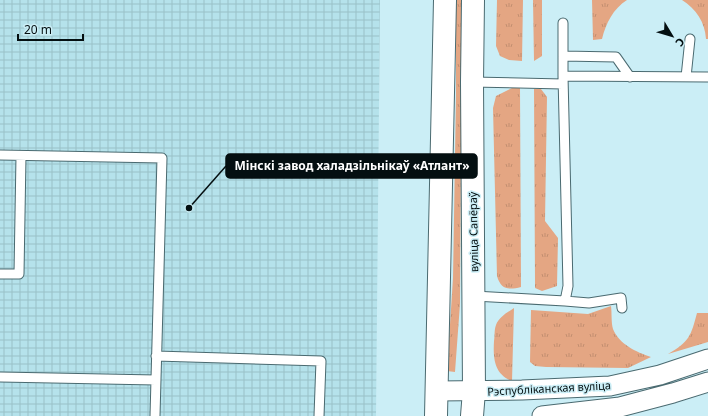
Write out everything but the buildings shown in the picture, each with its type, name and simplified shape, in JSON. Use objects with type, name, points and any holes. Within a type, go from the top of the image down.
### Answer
[{"type":"main road","points":[[436,416],[445,0]]},
{"type":"main road","name":"вуліца Сапёраў","points":[[472,416],[474,391],[472,82],[473,0]]},
{"type":"street","name":"Рэспубліканская вуліца","points":[[437,391],[610,386],[660,375],[708,360]]},
{"type":"street","name":"Рэспубліканская вуліца","points":[[542,416],[620,411],[708,382]]},
{"type":"street","points":[[619,384],[620,411]]},
{"type":"lane","points":[[563,23],[568,286],[565,301]]},
{"type":"lane","points":[[686,77],[690,39]]},
{"type":"lane","points":[[563,56],[616,57],[630,77]]},
{"type":"lane","points":[[472,82],[620,77],[708,77]]},
{"type":"lane","points":[[0,155],[162,158],[155,416]]},
{"type":"lane","points":[[0,274],[19,274],[21,156]]},
{"type":"lane","points":[[474,296],[589,303],[621,298],[622,308]]},
{"type":"lane","points":[[156,356],[321,361],[319,416]]},
{"type":"lane","points":[[0,377],[156,380]]},
{"type":"shaded area","points":[[0,0],[380,0],[376,416],[0,416]]},
{"type":"green space","points":[[456,0],[462,0],[460,304],[455,372],[447,371],[453,278]]},
{"type":"green space","points":[[497,0],[523,0],[522,61],[509,60],[500,56],[496,46]]},
{"type":"green space","points":[[533,0],[542,0],[542,56],[534,61]]},
{"type":"green space","points":[[592,0],[627,0],[614,12],[606,27],[602,39],[593,40]]},
{"type":"green space","points":[[682,0],[708,0],[708,39],[706,39],[704,27],[699,16]]},
{"type":"green space","points":[[512,88],[520,88],[521,287],[509,289],[501,284],[497,276],[493,108],[496,96]]},
{"type":"green space","points":[[534,89],[541,89],[547,97],[545,221],[558,238],[557,286],[542,291],[535,288]]},
{"type":"green space","points":[[611,306],[613,329],[619,339],[634,350],[651,357],[628,368],[546,367],[535,366],[530,362],[531,310],[588,314]]},
{"type":"green space","points":[[514,308],[512,381],[506,378],[498,370],[494,347],[497,322]]},
{"type":"green space","points":[[697,313],[708,313],[708,342],[668,354],[681,346],[688,338]]},
{"type":"place","name":"Мінскі завод халадзільнікаў «Атлант»","points":[[189,208]]}]
